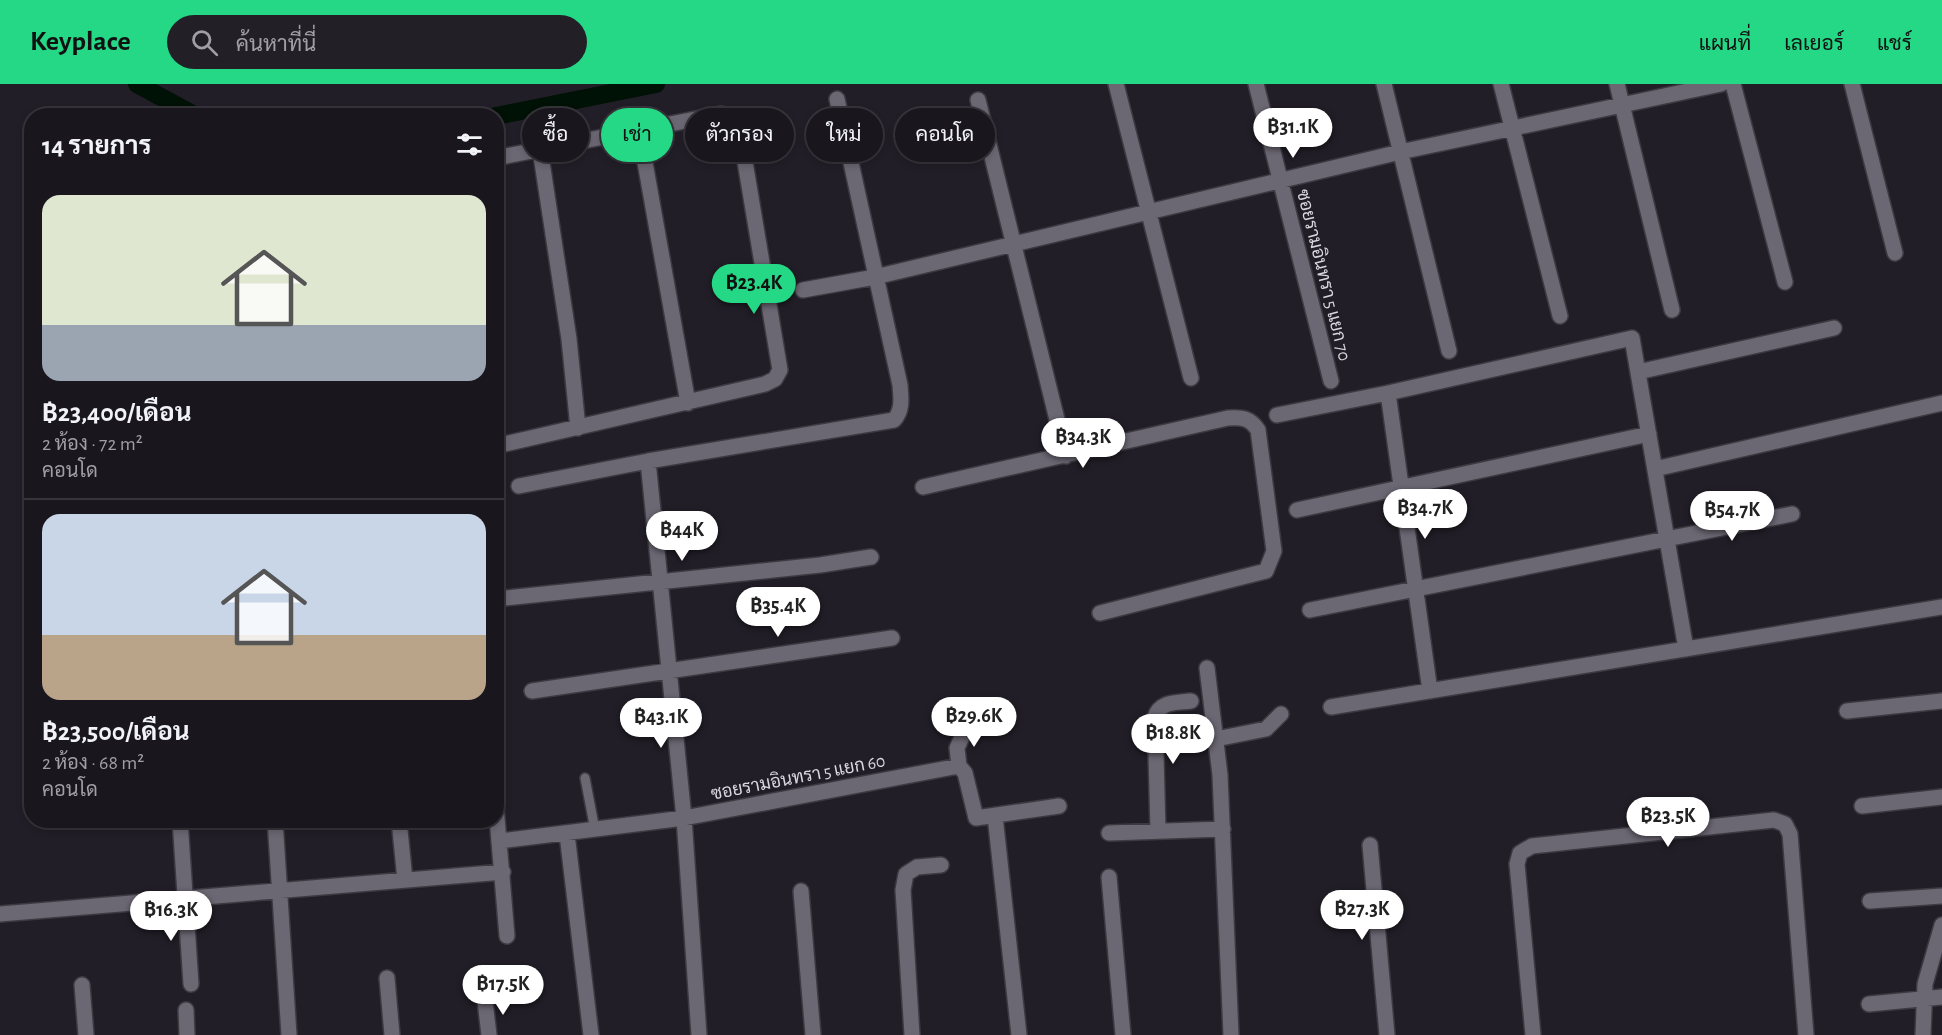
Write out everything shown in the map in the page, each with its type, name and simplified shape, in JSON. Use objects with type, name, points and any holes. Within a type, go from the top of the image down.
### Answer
[{"type":"street","points":[[1116,84],[1191,378]]},
{"type":"street","name":"ซอยรามอินทรา 5 แยก 70","points":[[1256,84],[1331,381]]},
{"type":"street","points":[[1384,84],[1449,351]]},
{"type":"street","points":[[1501,84],[1560,316]]},
{"type":"street","points":[[1617,84],[1672,310]]},
{"type":"street","points":[[803,290],[875,277],[1147,210],[1511,127],[1721,84]]},
{"type":"street","points":[[1733,84],[1785,282]]},
{"type":"street","points":[[1852,84],[1895,253]]},
{"type":"street","points":[[519,486],[648,461],[894,420],[899,414],[900,385],[837,99]]},
{"type":"street","points":[[978,100],[1066,456]]},
{"type":"street","points":[[504,444],[765,384],[775,379],[780,370],[740,132],[731,117],[721,114],[673,123]]},
{"type":"street","points":[[504,156],[522,153]]},
{"type":"street","points":[[542,162],[569,339],[578,428]]},
{"type":"street","points":[[645,162],[688,403]]},
{"type":"street","points":[[1638,372],[1834,328]]},
{"type":"street","points":[[1277,415],[1388,393],[1632,338],[1686,649]]},
{"type":"street","points":[[1388,393],[1430,691]]},
{"type":"street","points":[[1655,469],[1942,403]]},
{"type":"street","points":[[923,487],[1228,418],[1245,418],[1253,422],[1258,430],[1274,551],[1266,571],[1101,613]]},
{"type":"street","points":[[1297,510],[1649,434]]},
{"type":"street","points":[[648,461],[684,818],[699,1035]]},
{"type":"street","points":[[1310,610],[1792,514]]},
{"type":"street","points":[[504,598],[820,565],[871,557]]},
{"type":"street","points":[[1331,707],[1942,607]]},
{"type":"street","points":[[532,691],[891,638]]},
{"type":"street","points":[[1207,668],[1216,739],[1222,829],[1231,1035]]},
{"type":"street","points":[[1158,831],[1155,717],[1157,710],[1164,704],[1191,701]]},
{"type":"street","points":[[1847,711],[1942,701]]},
{"type":"street","points":[[1216,739],[1266,729],[1281,714]]},
{"type":"street","points":[[968,724],[957,748],[958,766],[965,773],[973,814],[980,819],[1059,806]]},
{"type":"street","name":"ซอยรามอินทรา 5 แยก 60","points":[[500,841],[684,818],[958,766]]},
{"type":"street","points":[[1862,806],[1942,797]]},
{"type":"street","points":[[994,816],[1019,1035]]},
{"type":"street","points":[[1533,1035],[1517,864],[1520,853],[1532,846],[1774,820],[1785,824],[1790,834],[1806,1035]]},
{"type":"street","points":[[181,828],[191,984]]},
{"type":"street","points":[[275,828],[289,1035]]},
{"type":"street","points":[[400,828],[405,880]]},
{"type":"street","points":[[499,828],[507,936]]},
{"type":"street","points":[[1109,833],[1222,829]]},
{"type":"street","points":[[567,834],[591,1035]]},
{"type":"street","points":[[1370,845],[1387,1035]]},
{"type":"street","points":[[912,1035],[903,890],[906,874],[917,867],[941,865]]},
{"type":"street","points":[[0,914],[503,872]]},
{"type":"street","points":[[1109,877],[1122,1035]]},
{"type":"street","points":[[801,891],[813,1035]]},
{"type":"street","points":[[1870,902],[1942,896]]},
{"type":"street","points":[[1923,1035],[1925,984],[1942,925]]},
{"type":"street","points":[[387,978],[392,1035]]},
{"type":"street","points":[[82,985],[86,1035]]},
{"type":"street","points":[[1869,1004],[1942,997]]},
{"type":"street","points":[[484,1001],[489,1035]]},
{"type":"street","points":[[186,1010],[188,1035]]},
{"type":"lane","points":[[585,778],[595,830]]},
{"type":"waterway","points":[[137,84],[181,108]]},
{"type":"waterway","points":[[504,114],[656,84]]}]
